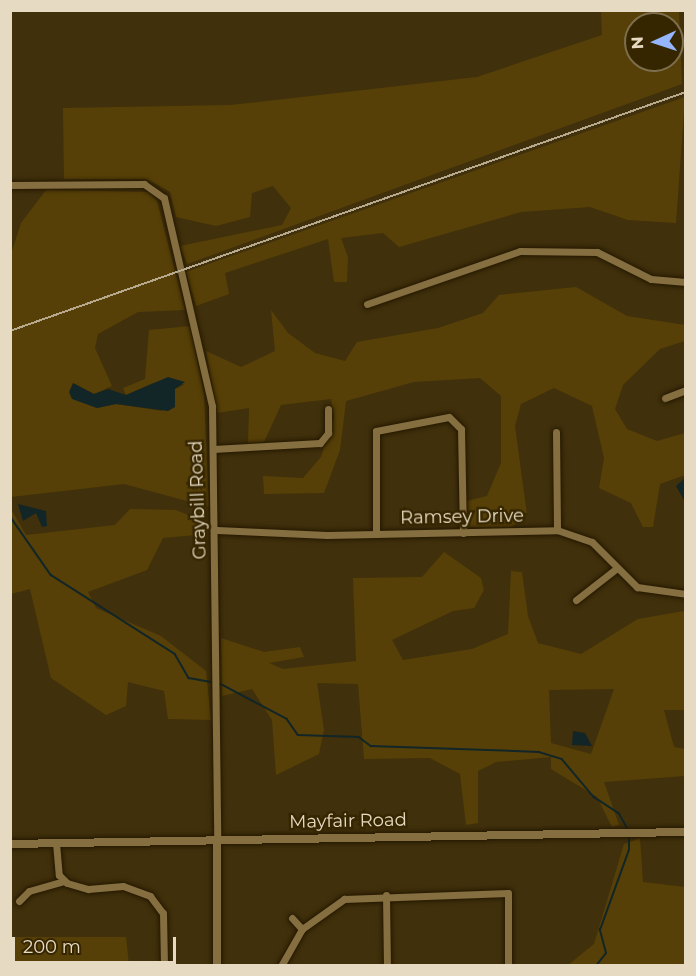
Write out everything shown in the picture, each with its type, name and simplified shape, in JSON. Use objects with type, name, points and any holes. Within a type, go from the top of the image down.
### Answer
[{"type":"street","name":"Graybill Road","points":[[10,185],[132,183],[160,193],[201,347],[213,449],[217,530],[217,966]]},
{"type":"street","points":[[367,304],[520,251],[597,252],[651,279],[686,282]]},
{"type":"street","points":[[665,398],[686,390]]},
{"type":"street","points":[[213,449],[320,443],[328,433],[328,409]]},
{"type":"street","points":[[376,534],[374,440],[381,426],[453,418],[461,429],[463,533]]},
{"type":"street","points":[[556,432],[557,531]]},
{"type":"street","name":"Ramsey Drive","points":[[217,530],[376,534],[557,531],[592,542],[617,568],[648,591],[686,594]]},
{"type":"street","points":[[576,600],[617,568]]},
{"type":"street","name":"Mayfair Road","points":[[10,844],[686,832]]},
{"type":"street","points":[[56,843],[65,881]]},
{"type":"street","points":[[19,901],[29,891],[65,881],[88,889],[123,885],[150,896],[163,913],[164,966]]},
{"type":"street","points":[[281,966],[302,929],[344,899],[386,895],[508,893],[508,966]]},
{"type":"street","points":[[386,895],[387,966]]},
{"type":"street","points":[[292,918],[302,929]]},
{"type":"shaded area","points":[[601,11],[679,11],[624,12],[624,72],[682,72],[682,84],[187,264],[180,246],[282,225],[291,208],[273,186],[252,193],[250,217],[216,226],[176,217],[170,192],[147,179],[64,179],[63,108],[231,105],[477,77],[602,35]]},
{"type":"shaded area","points":[[685,97],[676,223],[628,220],[590,207],[521,212],[399,247],[383,233],[341,238],[348,257],[347,282],[334,282],[328,239],[225,273],[229,294],[196,306],[186,272]]},
{"type":"shaded area","points":[[46,190],[149,192],[157,201],[185,310],[138,312],[98,334],[95,348],[112,386],[94,394],[73,383],[75,399],[97,408],[116,404],[162,411],[175,389],[184,385],[180,382],[153,383],[126,395],[123,388],[145,379],[149,330],[190,326],[204,394],[209,507],[124,484],[11,497],[10,257],[21,223]]},
{"type":"shaded area","points":[[576,287],[627,316],[685,325],[685,341],[660,349],[623,385],[615,409],[627,429],[657,441],[685,433],[685,475],[660,484],[653,527],[643,527],[631,503],[599,488],[604,458],[592,406],[554,388],[521,404],[515,426],[527,515],[511,527],[468,527],[467,501],[487,496],[501,463],[501,396],[480,378],[414,382],[346,401],[340,450],[324,493],[264,494],[263,476],[303,478],[321,457],[334,417],[331,399],[281,405],[264,442],[248,443],[249,408],[217,413],[206,351],[241,367],[275,351],[271,310],[288,333],[315,353],[345,361],[357,342],[438,328],[483,313],[499,295]]},
{"type":"shaded area","points":[[10,507],[26,535],[115,525],[130,509],[176,510],[210,524],[207,534],[163,538],[147,570],[88,592],[96,608],[161,636],[206,671],[211,720],[168,719],[164,691],[128,682],[126,706],[106,715],[51,678],[30,589],[11,594]]},
{"type":"shaded area","points":[[444,552],[481,578],[484,590],[474,608],[453,611],[392,640],[403,660],[472,649],[508,634],[511,571],[522,572],[528,616],[538,643],[581,654],[638,619],[684,611],[685,710],[664,710],[674,747],[685,749],[685,776],[604,782],[619,825],[612,827],[597,797],[551,769],[551,757],[496,762],[478,771],[478,823],[466,825],[460,774],[430,758],[364,759],[358,684],[317,683],[324,730],[319,754],[276,775],[272,720],[252,689],[222,696],[221,638],[264,652],[300,647],[304,657],[269,663],[283,669],[356,661],[353,578],[422,577]],"holes":[[[614,689],[591,754],[551,743],[549,690]]]},
{"type":"shaded area","points":[[640,838],[643,882],[685,887],[685,965],[568,965],[594,944],[624,844]]},
{"type":"shaded area","points":[[11,937],[126,937],[129,965],[11,965]]},
{"type":"water","points":[[168,377],[185,382],[175,389],[175,407],[168,411],[116,404],[97,408],[72,399],[69,392],[73,383],[94,394],[108,389],[126,395]]},
{"type":"water","points":[[686,478],[685,502],[676,486]]},
{"type":"water","points":[[18,504],[46,511],[47,526],[42,527],[36,513],[23,521]]},
{"type":"water","points":[[573,731],[585,733],[592,746],[572,745]]},
{"type":"waterway","points":[[10,516],[51,575],[175,654],[189,678],[211,682]]},
{"type":"waterway","points":[[219,683],[287,719],[298,735],[359,737],[371,746],[539,752],[562,759],[594,797],[619,813],[628,829]]},
{"type":"waterway","points":[[596,966],[606,953],[600,930],[629,850],[629,837]]},
{"type":"railway","points":[[10,331],[686,92]]}]
